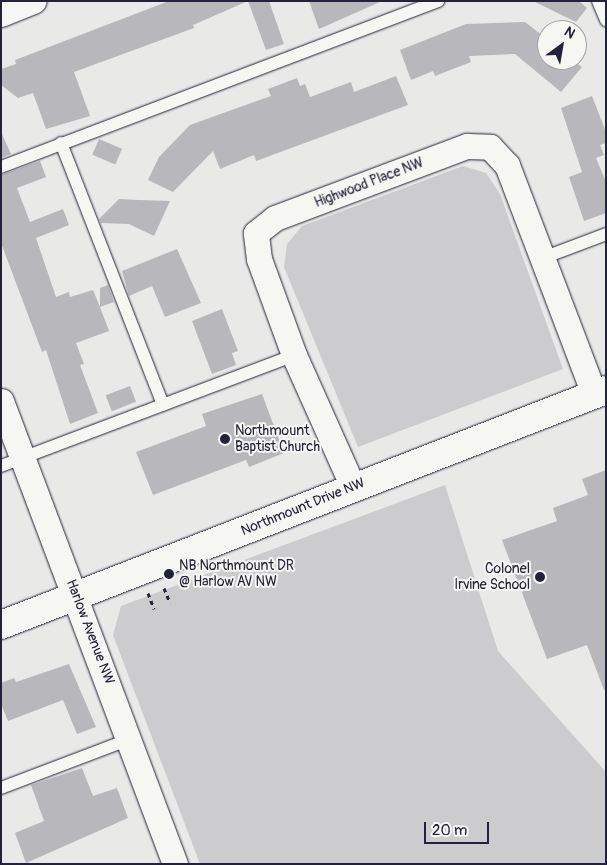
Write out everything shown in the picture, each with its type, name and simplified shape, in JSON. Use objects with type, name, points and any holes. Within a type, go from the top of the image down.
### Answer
[{"type":"street","points":[[1,14],[34,1]]},
{"type":"street","name":"Highwood Place NW","points":[[353,487],[294,355],[259,259],[256,233],[275,218],[467,146],[490,147],[507,165],[540,259],[600,392]]},
{"type":"street","name":"Northmount Drive NW","points":[[1,625],[600,392]]},
{"type":"street","name":"Harlow Avenue NW","points":[[1,401],[12,462],[76,597],[175,864]]},
{"type":"lane","points":[[1,167],[439,1]]},
{"type":"lane","points":[[598,1],[606,20]]},
{"type":"lane","points":[[61,143],[163,405]]},
{"type":"lane","points":[[540,259],[606,234]]},
{"type":"lane","points":[[12,462],[294,355]]},
{"type":"lane","points":[[1,788],[130,739]]},
{"type":"path","points":[[140,596],[164,587],[170,604]]},
{"type":"path","points":[[148,593],[154,609]]},
{"type":"shaded area","points":[[463,166],[486,173],[500,194],[563,369],[358,447],[284,267],[287,244],[302,226]]},
{"type":"shaded area","points":[[445,485],[498,651],[606,772],[606,864],[200,864],[113,635],[121,606]]},
{"type":"building","points":[[169,1],[248,1],[193,25],[194,28],[74,72],[90,116],[46,129],[33,93],[18,98],[1,85],[1,69],[16,64],[15,60]]},
{"type":"building","points":[[248,1],[269,1],[284,44],[266,50]]},
{"type":"building","points":[[309,1],[379,1],[380,2],[319,29]]},
{"type":"building","points":[[533,1],[579,1],[587,8],[578,20],[572,20]]},
{"type":"building","points":[[525,22],[537,31],[537,70],[579,70],[561,92],[515,54],[469,56],[471,62],[435,76],[433,71],[411,80],[400,50],[466,24]]},
{"type":"building","points":[[396,76],[408,105],[256,161],[254,155],[220,169],[213,151],[173,192],[148,180],[159,157],[190,125],[271,96],[268,89],[297,78],[300,86],[305,84],[310,97],[351,82],[354,92]]},
{"type":"building","points":[[592,96],[606,132],[606,143],[600,145],[604,155],[596,158],[606,182],[606,213],[584,221],[569,177],[582,172],[561,108]]},
{"type":"building","points":[[1,132],[11,154],[1,158]]},
{"type":"building","points":[[99,139],[122,149],[115,164],[92,155]]},
{"type":"building","points":[[40,161],[46,177],[17,188],[30,222],[63,209],[69,225],[36,238],[56,297],[69,292],[70,297],[93,290],[109,331],[76,343],[84,364],[80,365],[98,413],[70,424],[46,350],[42,352],[1,243],[1,175]]},
{"type":"building","points":[[119,199],[170,201],[154,236],[129,224],[101,223],[99,219]]},
{"type":"building","points":[[177,249],[201,303],[165,317],[152,286],[129,296],[122,271]]},
{"type":"building","points":[[108,285],[114,302],[100,307],[100,288]]},
{"type":"building","points":[[222,309],[238,351],[232,353],[236,365],[212,374],[192,321]]},
{"type":"building","points":[[130,386],[136,402],[112,411],[106,395]]},
{"type":"building","name":"Northmount Baptist Church","points":[[262,394],[284,453],[249,467],[246,460],[153,495],[136,452],[206,426],[202,414]]},
{"type":"building","points":[[606,470],[606,690],[604,690],[587,645],[547,659],[502,540],[557,521],[553,508],[588,495],[582,479]]},
{"type":"building","points":[[69,664],[96,727],[77,734],[63,700],[8,721],[1,704],[1,683],[14,678],[16,682]]},
{"type":"building","points":[[82,768],[93,796],[117,788],[128,818],[26,863],[15,833],[44,821],[31,785]]},
{"type":"place","name":"Northmount Baptist Church","points":[[225,439]]},
{"type":"place","name":"NB Northmount DR @ Harlow AV NW","points":[[169,574]]},
{"type":"place","name":"Colonel Irvine School","points":[[540,577]]}]
